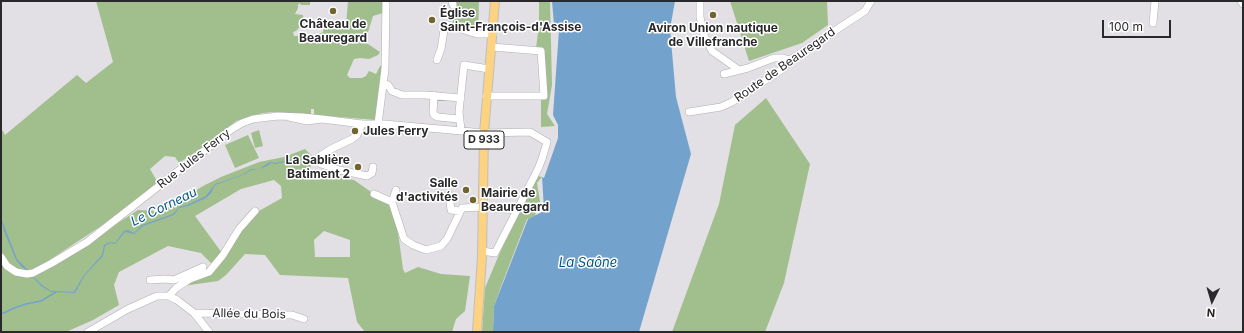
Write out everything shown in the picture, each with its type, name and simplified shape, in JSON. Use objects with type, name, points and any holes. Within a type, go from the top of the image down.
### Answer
[{"type":"main road","name":"D 933","points":[[477,332],[482,251],[486,96],[492,47],[495,1]]},
{"type":"street","points":[[378,124],[385,68],[386,1]]},
{"type":"street","points":[[700,1],[700,17],[704,35],[712,51],[739,70]]},
{"type":"street","name":"Route de Beauregard","points":[[856,18],[866,1]]},
{"type":"street","name":"Route de Beauregard","points":[[689,112],[721,107],[732,102],[781,70],[790,60],[856,18],[865,11],[871,1]]},
{"type":"street","points":[[1153,23],[1155,1]]},
{"type":"street","points":[[437,60],[441,49],[445,24],[476,34],[493,34]]},
{"type":"street","points":[[486,96],[544,96],[541,51],[492,47]]},
{"type":"street","points":[[724,74],[774,58],[790,60]]},
{"type":"street","points":[[461,130],[459,119],[464,65],[489,68]]},
{"type":"street","points":[[388,85],[392,91],[402,95],[434,95],[460,98]]},
{"type":"street","points":[[434,95],[432,112],[434,115],[438,117],[459,119]]},
{"type":"street","name":"Rue Jules Ferry","points":[[1,257],[7,266],[16,272],[27,274],[33,273],[82,246],[110,226],[232,129],[242,123],[265,117],[289,117],[307,121],[322,120],[484,133],[530,132],[547,142],[542,159],[517,210]]},
{"type":"street","points":[[362,124],[357,135],[320,156],[319,162],[339,170],[367,176],[372,173],[373,167]]},
{"type":"street","points":[[396,190],[392,202],[404,239],[413,245],[426,250],[441,246],[447,239],[462,208],[482,207],[517,210],[495,253],[482,251]]},
{"type":"street","points":[[374,194],[392,202]]},
{"type":"street","points":[[449,195],[451,210],[460,211]]},
{"type":"street","points":[[169,296],[176,288],[190,279],[209,272],[223,255],[239,229],[255,211]]},
{"type":"street","points":[[150,280],[174,280],[203,267]]},
{"type":"street","points":[[174,280],[176,288]]},
{"type":"street","points":[[88,332],[128,309],[157,296],[169,296],[177,300],[194,313],[209,332]]},
{"type":"street","name":"Allée du Bois","points":[[194,313],[292,315],[304,319]]},
{"type":"green space","points":[[96,1],[310,1],[310,5],[301,5],[299,3],[298,5],[295,14],[303,15],[304,22],[296,31],[293,32],[294,36],[317,35],[323,32],[324,24],[346,26],[348,1],[383,1],[383,13],[373,16],[365,42],[380,52],[378,55],[369,59],[354,59],[347,75],[350,78],[362,78],[366,76],[369,71],[376,74],[381,65],[383,65],[376,120],[314,115],[314,109],[311,109],[311,115],[274,112],[263,113],[236,121],[209,143],[179,163],[175,157],[165,156],[150,169],[158,183],[101,226],[48,261],[50,267],[138,210],[159,211],[170,207],[203,186],[221,177],[259,162],[284,157],[305,149],[313,157],[309,172],[354,180],[392,204],[396,218],[403,269],[405,273],[418,267],[441,274],[470,276],[465,311],[456,319],[452,332],[365,332],[357,322],[348,278],[280,275],[265,255],[245,254],[226,275],[218,281],[183,286],[210,274],[250,216],[282,198],[281,186],[274,180],[241,189],[195,216],[222,253],[214,266],[201,253],[168,246],[119,272],[114,285],[119,305],[93,320],[66,332],[1,332],[1,128],[5,135],[77,75],[86,83],[113,62]],"holes":[[[324,231],[350,240],[350,257],[315,257],[314,240]]]},
{"type":"green space","points":[[457,1],[479,1],[478,31],[452,23]]},
{"type":"green space","points":[[539,1],[550,1],[552,85],[547,114],[555,126],[541,127],[541,51],[536,48],[539,25]]},
{"type":"green space","points":[[730,1],[827,1],[828,25],[802,43],[749,61]]},
{"type":"green space","points":[[766,98],[810,164],[784,283],[765,332],[672,332],[719,204],[735,125]]},
{"type":"green space","points":[[259,130],[263,146],[255,148],[251,133]]},
{"type":"green space","points":[[248,135],[259,158],[235,168],[225,145]]},
{"type":"green space","points":[[538,176],[542,177],[537,183],[541,207],[536,211],[535,216],[527,219],[502,284],[494,306],[493,332],[482,332],[485,288],[501,250]]},
{"type":"water","name":"La Saône","points":[[552,1],[675,1],[670,29],[676,97],[691,154],[639,332],[493,332],[494,306],[528,219],[542,212],[544,209],[542,177],[544,178],[558,138],[558,125],[553,115],[559,30],[554,25]]},
{"type":"water","points":[[303,154],[298,159],[275,164],[271,163],[259,169],[270,162],[275,163],[298,158]]},
{"type":"water","points":[[251,169],[259,169],[251,170],[243,175],[215,185],[211,193],[206,198],[188,206],[179,208],[174,215],[143,226],[134,234],[125,232],[115,244],[110,243],[105,246],[103,256],[85,275],[75,293],[51,292],[41,286],[33,277],[51,291],[74,292],[84,275],[102,255],[104,245],[110,242],[115,243],[124,231],[128,230],[134,233],[142,225],[173,214],[179,207],[206,196],[215,184],[242,175]]},
{"type":"water","points":[[1,218],[17,259],[29,271],[21,266],[16,260],[4,231]]},
{"type":"waterway","points":[[1,313],[26,304],[41,301],[56,292]]},
{"type":"place","name":"Château de Beauregard","points":[[333,11]]},
{"type":"place","name":"Aviron Union nautique de Villefranche","points":[[713,15]]},
{"type":"place","name":"Église Saint-François-d'Assise","points":[[432,20]]},
{"type":"place","name":"Jules Ferry","points":[[355,131]]},
{"type":"place","name":"La Sablière Batiment 2","points":[[358,167]]},
{"type":"place","name":"Salle d'activités","points":[[466,190]]},
{"type":"place","name":"Mairie de Beauregard","points":[[473,200]]},
{"type":"water label","name":"Le Corneau","points":[[164,207]]}]
